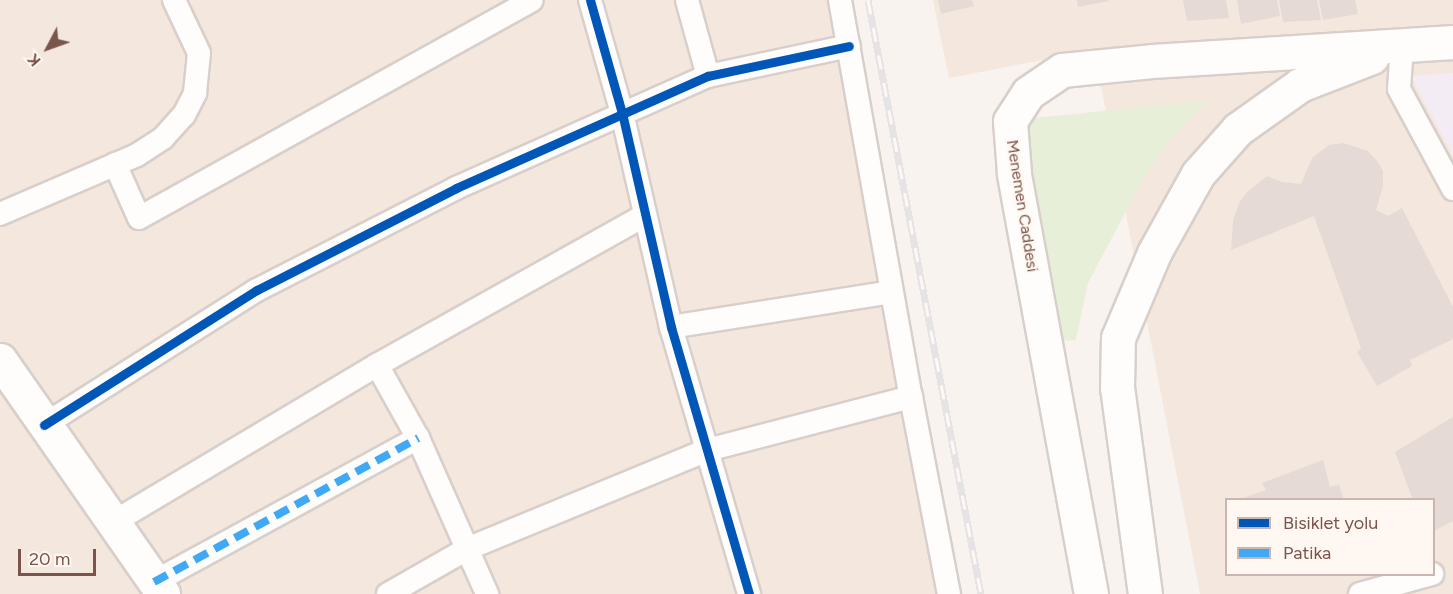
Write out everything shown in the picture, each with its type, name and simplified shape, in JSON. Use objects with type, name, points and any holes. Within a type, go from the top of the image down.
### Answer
[{"type":"main road","name":"Menemen Caddesi","points":[[1091,594],[1014,173],[1010,121],[1028,93],[1062,70],[1152,61],[1453,42]]},
{"type":"main road","name":"Menemen Caddesi","points":[[1145,594],[1117,388],[1118,338],[1154,253],[1198,174],[1238,129],[1300,85],[1402,45]]},
{"type":"main road","points":[[0,360],[159,588]]},
{"type":"street","points":[[115,164],[139,218],[532,0]]},
{"type":"street","points":[[590,0],[622,113],[671,327],[749,594]]},
{"type":"street","points":[[687,0],[708,76]]},
{"type":"street","points":[[840,0],[910,397],[950,594]]},
{"type":"street","points":[[0,214],[137,155],[163,138],[183,115],[195,93],[200,53],[183,3]]},
{"type":"street","points":[[1402,45],[1399,89],[1453,189]]},
{"type":"street","points":[[44,424],[256,290],[456,188],[708,76],[849,46]]},
{"type":"street","points":[[112,523],[377,365],[644,216]]},
{"type":"street","points":[[671,327],[891,292]]},
{"type":"street","points":[[377,365],[418,438],[488,594]]},
{"type":"street","points":[[388,594],[466,549],[707,450],[910,397]]},
{"type":"street","points":[[159,588],[418,438]]},
{"type":"street","points":[[1435,574],[1453,569]]},
{"type":"street","points":[[1360,594],[1426,576]]},
{"type":"shaded area","points":[[0,0],[852,0],[960,594],[0,594]]},
{"type":"shaded area","points":[[933,0],[1453,0],[1453,594],[1200,594],[1094,50],[949,78]]},
{"type":"shaded area","points":[[1453,73],[1453,156],[1411,76]]},
{"type":"green space","points":[[1209,100],[1173,136],[1144,177],[1088,283],[1076,340],[1062,341],[1022,131],[1034,118]]},
{"type":"building","points":[[938,0],[972,0],[974,6],[941,14]]},
{"type":"building","points":[[1077,0],[1109,0],[1109,1],[1078,7]]},
{"type":"building","points":[[1183,0],[1226,0],[1229,18],[1187,21]]},
{"type":"building","points":[[1237,0],[1277,0],[1280,16],[1241,24]]},
{"type":"building","points":[[1279,0],[1317,0],[1321,20],[1283,22]]},
{"type":"building","points":[[1319,0],[1355,0],[1358,14],[1323,20]]},
{"type":"building","points":[[1343,143],[1368,151],[1378,162],[1383,171],[1383,186],[1376,210],[1388,216],[1402,208],[1453,307],[1453,339],[1410,360],[1412,366],[1377,386],[1357,352],[1361,348],[1314,216],[1231,250],[1233,221],[1239,203],[1247,192],[1267,176],[1282,182],[1301,184],[1312,158],[1329,145]]},
{"type":"building","points":[[1453,417],[1453,521],[1435,530],[1435,498],[1412,498],[1395,452]]},
{"type":"building","points":[[1323,460],[1330,487],[1339,485],[1343,498],[1244,498],[1266,490],[1262,483]]},
{"type":"railway","points":[[868,0],[981,594]]},
{"type":"marked path","points":[[154,582],[418,438]]},
{"type":"cycle path","points":[[590,0],[622,113],[671,327],[749,594]]},
{"type":"cycle path","points":[[44,425],[257,290],[456,188],[708,76],[849,46]]}]
